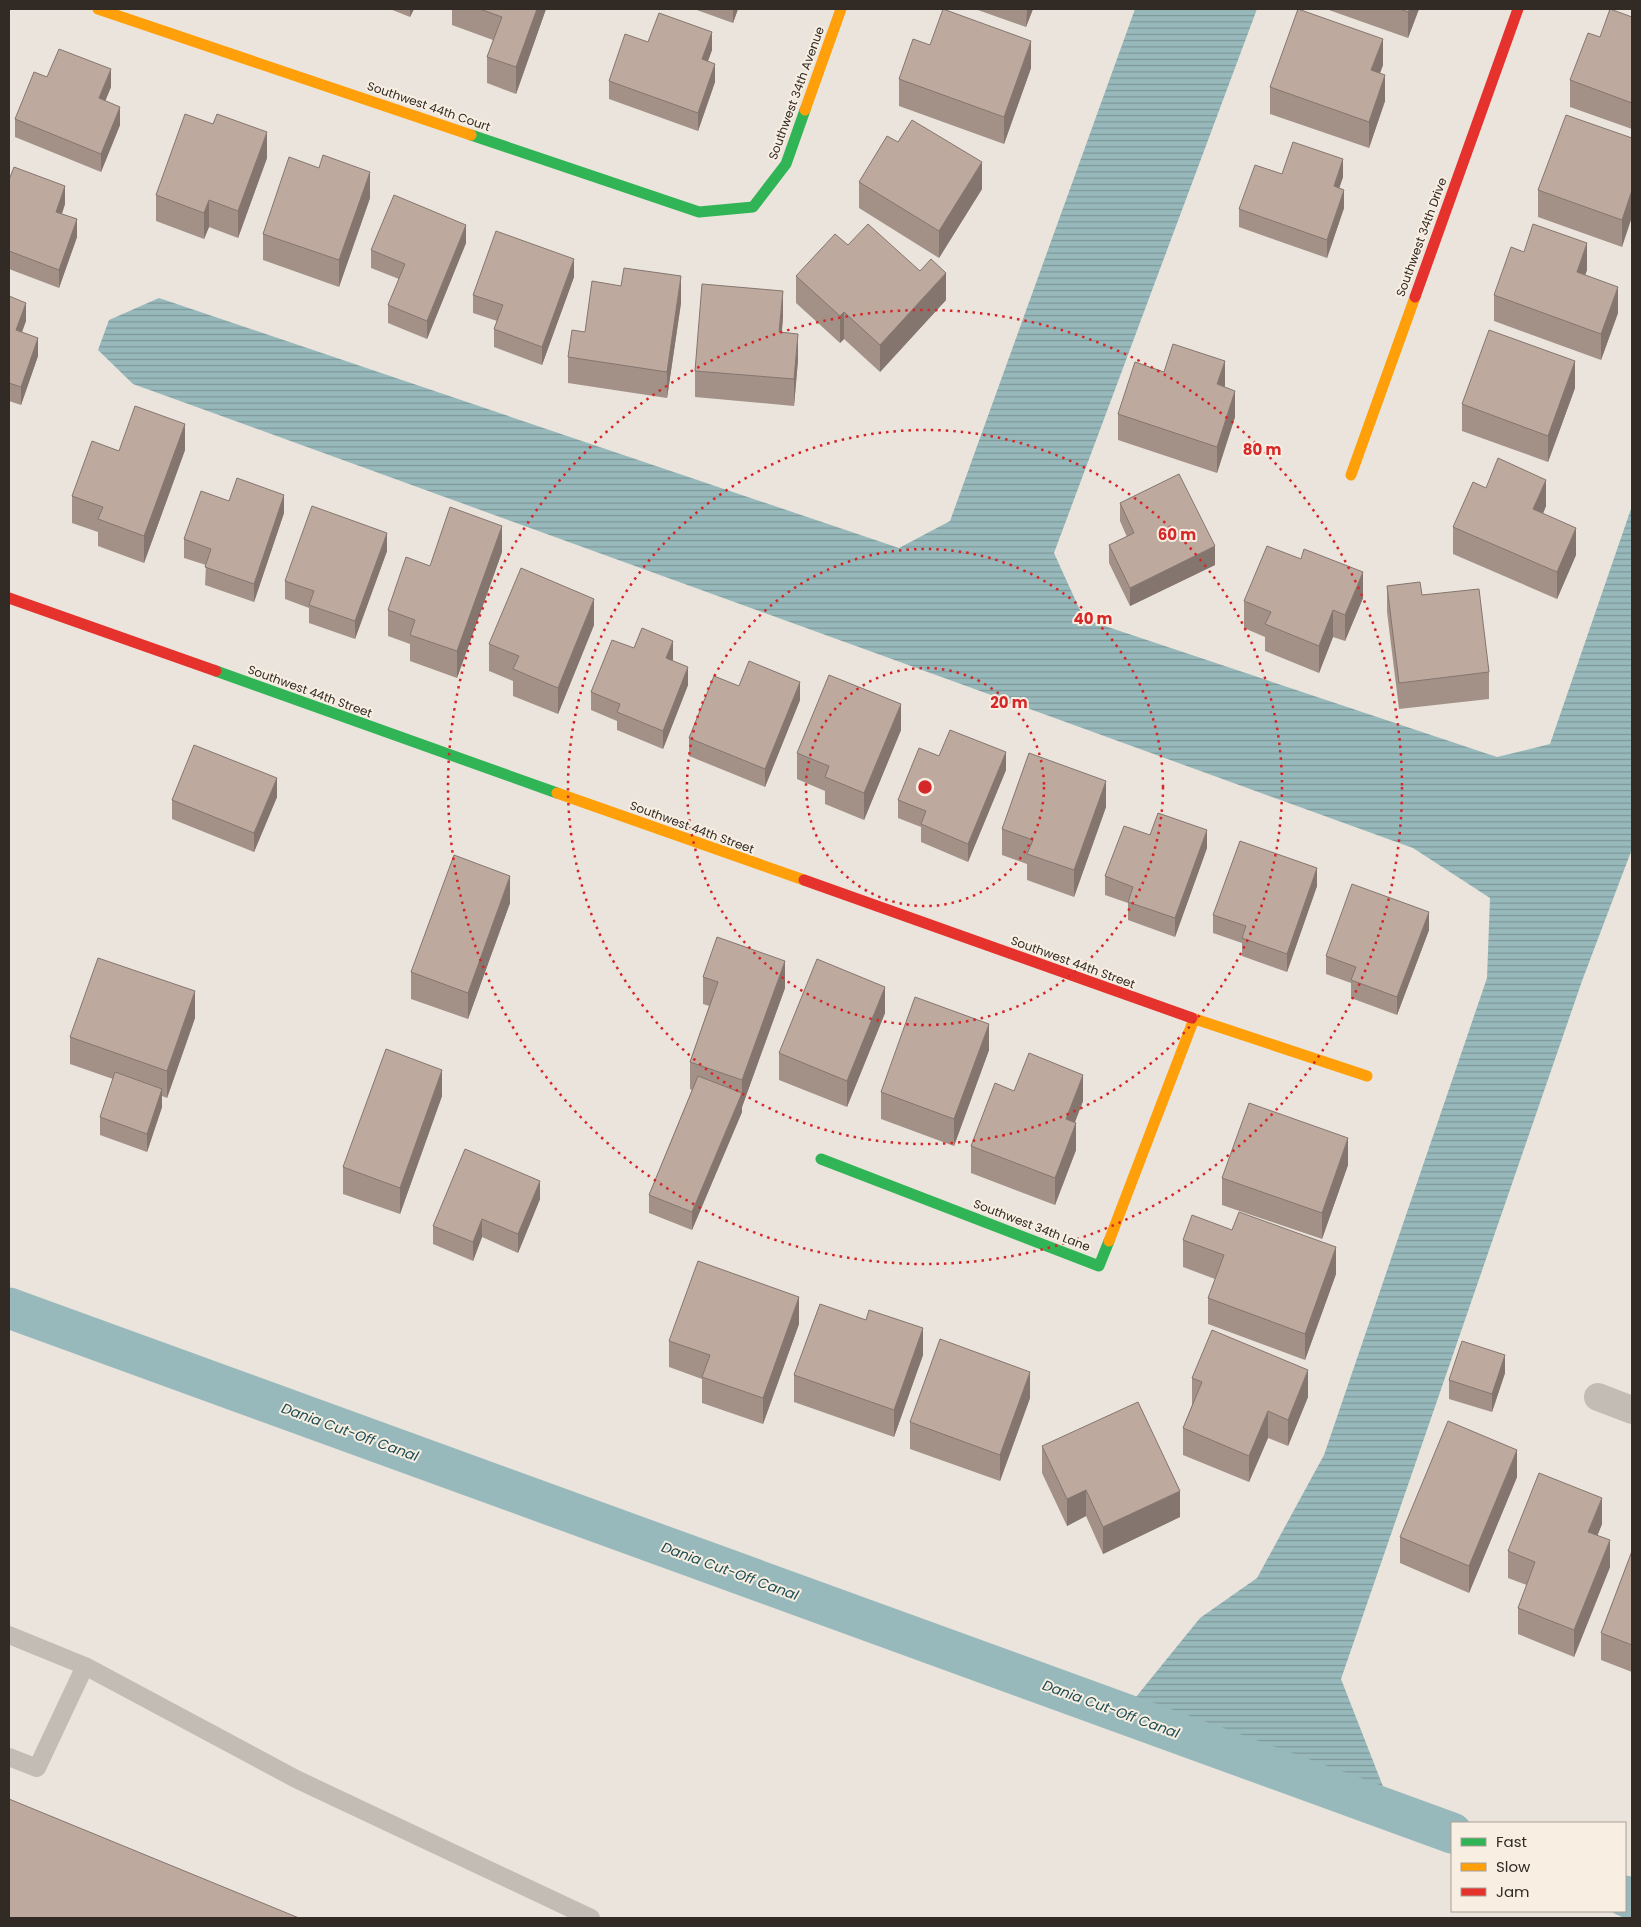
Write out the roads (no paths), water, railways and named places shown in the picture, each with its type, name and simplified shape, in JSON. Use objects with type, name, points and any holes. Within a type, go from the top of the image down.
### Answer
[{"type":"street","name":"Southwest 44th Court","points":[[98,9],[699,212],[753,208]]},
{"type":"street","name":"Southwest 34th Avenue","points":[[753,208],[786,164],[841,9]]},
{"type":"street","name":"Southwest 34th Drive","points":[[1351,475],[1518,9]]},
{"type":"street","name":"Southwest 44th Street","points":[[9,598],[1194,1019],[1367,1076]]},
{"type":"street","name":"Southwest 34th Lane","points":[[821,1159],[1099,1266],[1194,1019]]},
{"type":"street","points":[[1598,1397],[1632,1410]]},
{"type":"lane","points":[[9,1635],[85,1666],[296,1780],[591,1918]]},
{"type":"lane","points":[[9,1757],[36,1768],[85,1666]]},
{"type":"water","points":[[1135,9],[1257,9],[1054,553],[1084,619],[1497,757],[1550,744],[1632,506],[1632,849],[1582,981],[1341,1679],[1393,1812],[1123,1713],[1200,1618],[1257,1578],[1324,1455],[1487,978],[1490,898],[1413,848],[133,384],[98,350],[109,320],[159,298],[899,548],[950,521]]},
{"type":"waterway","name":"Dania Cut-Off Canal","points":[[9,1308],[1451,1833]]},
{"type":"waterway","name":"Dania Cut-Off Canal","points":[[1626,1896],[1632,1899]]}]
